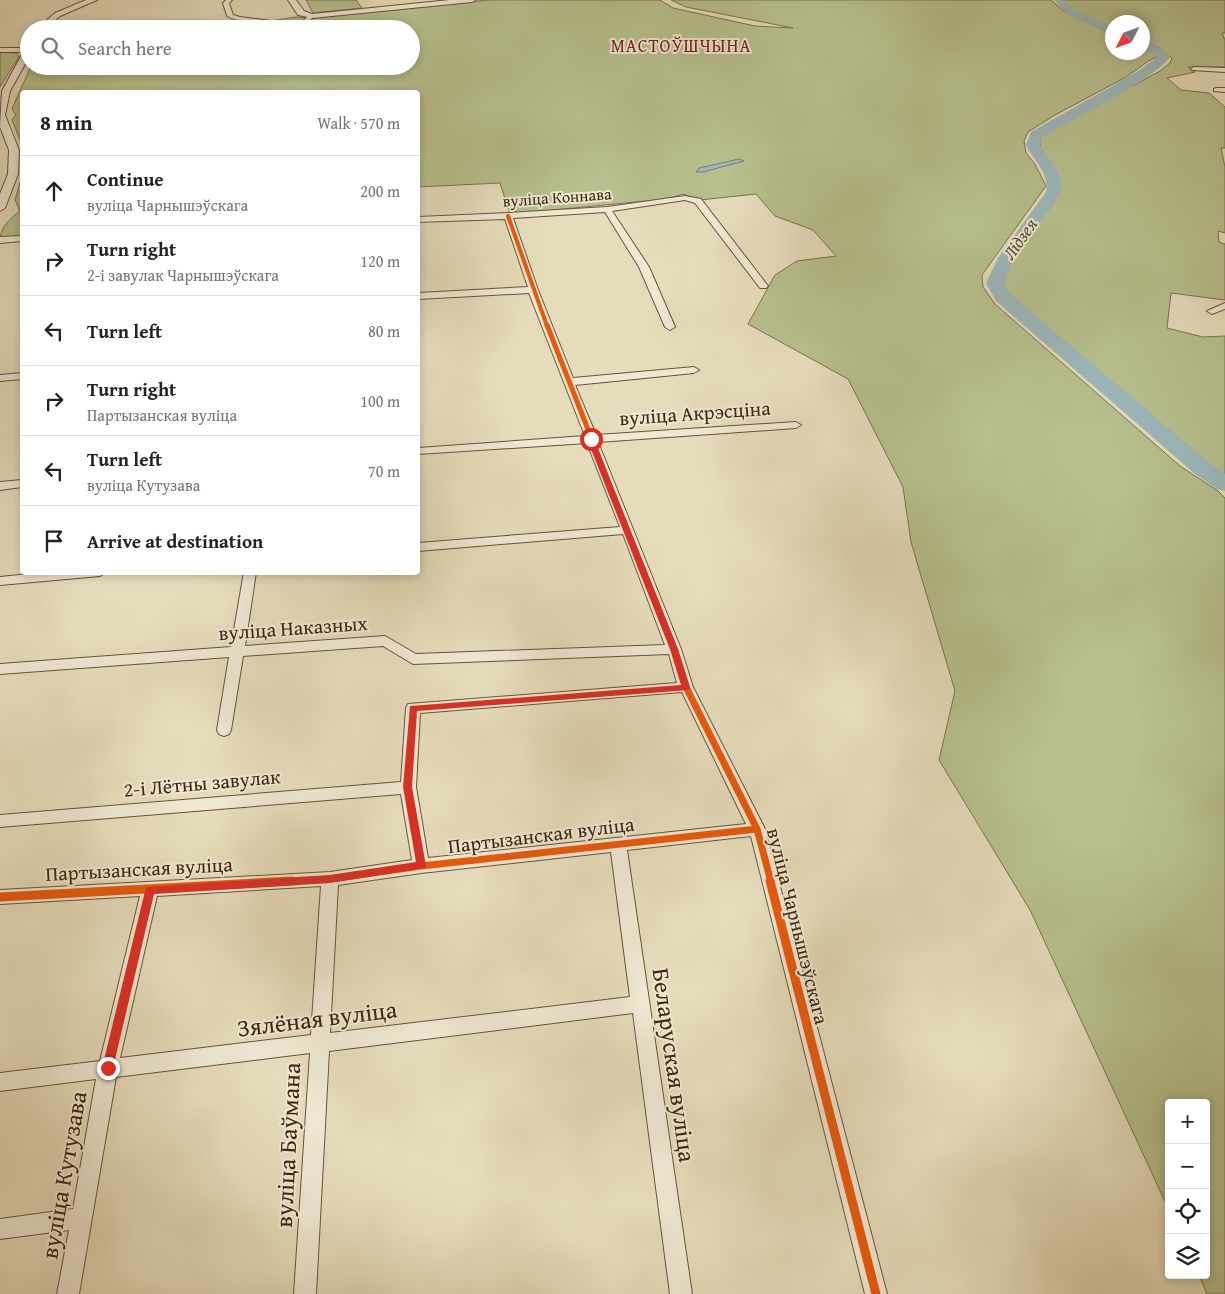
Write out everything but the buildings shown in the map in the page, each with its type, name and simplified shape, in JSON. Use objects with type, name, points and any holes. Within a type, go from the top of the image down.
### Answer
[{"type":"street","points":[[49,20],[93,0]]},
{"type":"street","points":[[229,0],[226,3],[230,16],[247,20]]},
{"type":"street","points":[[292,0],[292,3],[301,13],[308,15],[472,0]]},
{"type":"street","points":[[306,20],[308,15]]},
{"type":"street","points":[[0,50],[20,50]]},
{"type":"street","points":[[0,208],[13,174],[14,150],[0,115],[6,91],[20,65]]},
{"type":"street","points":[[1194,70],[1225,70]]},
{"type":"street","points":[[1216,90],[1225,90]]},
{"type":"street","name":"вуліца Коннава","points":[[420,219],[508,216],[607,209],[685,198],[698,201],[763,286]]},
{"type":"street","points":[[607,209],[644,267],[670,327]]},
{"type":"street","name":"вуліца Чарнышэўскага","points":[[508,216],[533,290],[674,649],[686,687],[757,829],[876,1294]]},
{"type":"street","points":[[0,240],[20,239]]},
{"type":"street","points":[[420,296],[533,290]]},
{"type":"street","points":[[1212,311],[1225,306]]},
{"type":"street","points":[[568,382],[694,370]]},
{"type":"street","points":[[0,378],[20,376]]},
{"type":"street","name":"вуліца Акрэсціна","points":[[420,451],[796,425]]},
{"type":"street","points":[[0,486],[20,484]]},
{"type":"street","points":[[420,546],[628,530]]},
{"type":"street","points":[[0,581],[67,575]]},
{"type":"street","points":[[224,730],[250,575]]},
{"type":"street","name":"вуліца Наказных","points":[[0,669],[385,641],[413,659],[674,649]]},
{"type":"street","points":[[421,866],[408,787],[413,708],[686,687]]},
{"type":"street","name":"2-і Лётны завулак","points":[[0,821],[408,787]]},
{"type":"street","name":"Партызанская вуліца","points":[[0,897],[330,879],[618,842],[757,829]]},
{"type":"street","name":"Беларуская вуліца","points":[[618,842],[681,1294]]},
{"type":"street","name":"вуліца Баўмана","points":[[305,1294],[330,879]]},
{"type":"street","name":"вуліца Кутузава","points":[[68,1294],[108,1068],[150,890]]},
{"type":"street","name":"Зялёная вуліца","points":[[0,1082],[640,1004]]},
{"type":"street","points":[[0,1229],[81,1218]]},
{"type":"green space","points":[[306,0],[356,0],[362,8],[313,13]]},
{"type":"green space","points":[[488,0],[660,0],[673,8],[755,26],[793,28],[686,7],[671,0],[1051,0],[1065,12],[1105,30],[1105,60],[1150,60],[1126,77],[1055,115],[1028,132],[1024,141],[1026,153],[1035,164],[1046,186],[982,275],[983,287],[995,304],[1180,466],[1218,491],[1225,498],[1225,1294],[1207,1294],[1201,1279],[1210,1279],[1210,1099],[1165,1099],[1165,1201],[1030,910],[939,760],[955,691],[911,542],[903,487],[848,379],[748,324],[775,275],[797,261],[836,256],[813,230],[775,216],[756,194],[700,200],[683,194],[667,199],[510,214],[500,183],[420,187],[420,90],[20,90],[27,75],[420,75],[420,20],[277,20],[296,17],[312,18]]},
{"type":"green space","points":[[1061,0],[1225,0],[1225,33],[1222,33],[1225,40],[1225,67],[1188,67],[1195,72],[1167,78],[1181,90],[1209,93],[1225,107],[1225,148],[1221,148],[1225,167],[1225,233],[1218,231],[1219,242],[1225,244],[1225,300],[1171,293],[1167,328],[1203,337],[1225,336],[1225,477],[1200,461],[1013,301],[1003,289],[1006,271],[1030,233],[1053,202],[1061,187],[1053,167],[1041,149],[1042,135],[1160,71],[1170,63],[1172,58],[1150,44],[1150,15],[1105,15],[1105,26],[1073,12]]},
{"type":"green space","points":[[1150,51],[1158,56],[1150,60]]},
{"type":"green space","points":[[0,52],[16,53],[19,57],[0,87]]},
{"type":"green space","points":[[20,91],[20,140],[12,120],[16,115],[12,109]]},
{"type":"green space","points":[[20,183],[20,211],[15,200]]},
{"type":"green space","points":[[20,211],[20,239],[0,240],[4,227]]},
{"type":"water","points":[[739,159],[744,161],[703,172],[696,172],[699,168]]},
{"type":"waterway","name":"Лідзея","points":[[1059,0],[1071,12],[1105,27]]},
{"type":"waterway","name":"Лідзея","points":[[1150,47],[1164,56],[1163,59],[1144,73],[1036,135],[1033,145],[1046,164],[1055,185],[1047,203],[1006,258],[995,283],[1002,297],[1203,469],[1225,484]]},
{"type":"cycle path","points":[[508,216],[533,290],[674,649],[686,687],[757,829],[876,1294]]},
{"type":"cycle path","points":[[0,897],[330,879],[421,866],[757,829]]},
{"type":"district","name":"МАСТОЎШЧЫНА","points":[[681,46]]},
{"type":"route","points":[[108,1068],[150,890],[330,879],[421,866],[408,787],[413,708],[686,687],[674,649],[591,439]]}]
